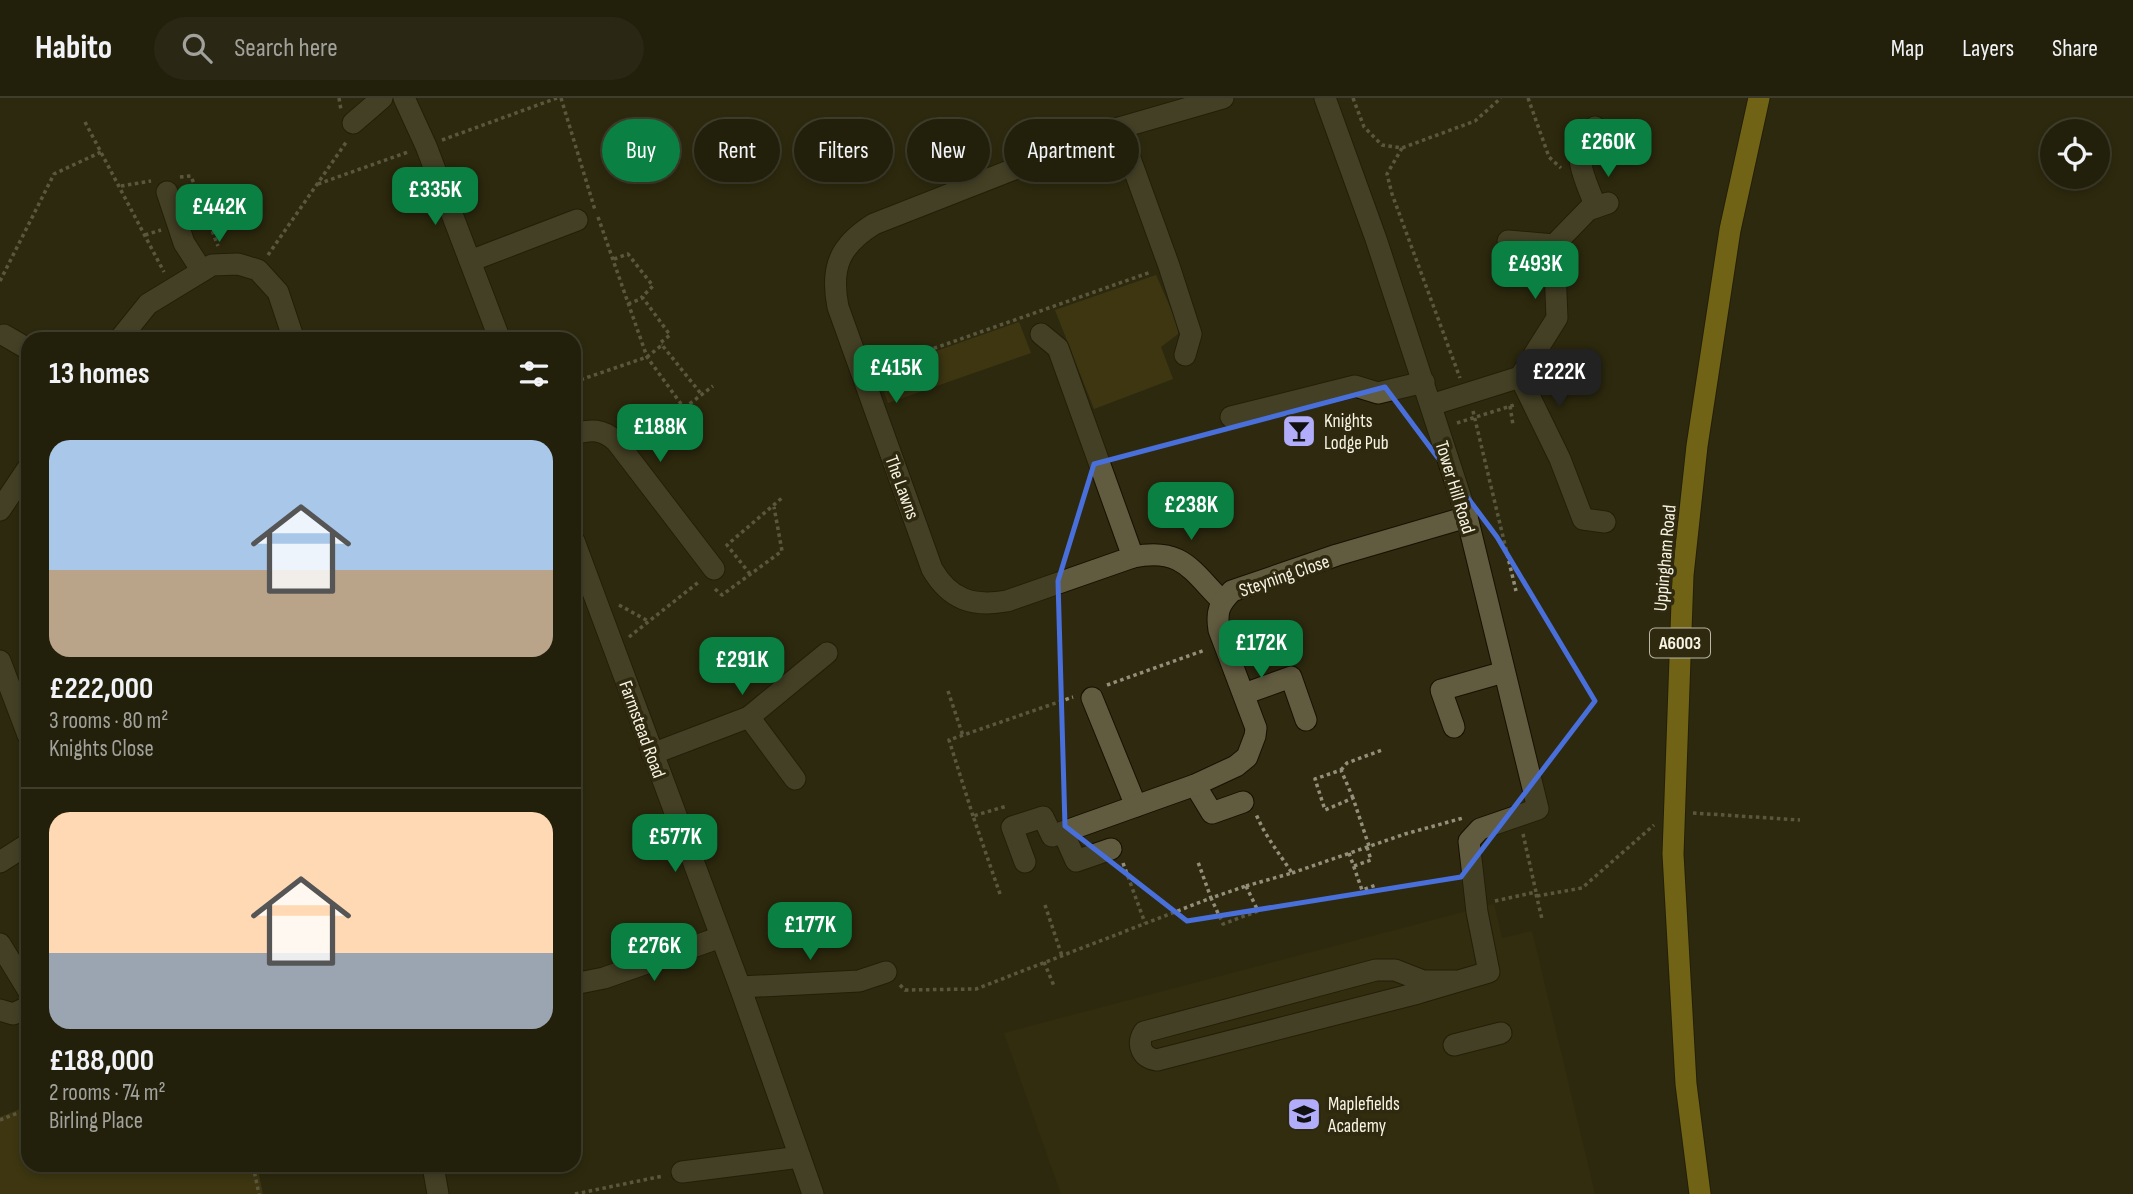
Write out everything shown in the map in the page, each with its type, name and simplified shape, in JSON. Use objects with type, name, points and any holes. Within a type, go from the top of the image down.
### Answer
[{"type":"highway","name":"Uppingham Road","points":[[1700,1194],[1686,1084],[1673,854],[1683,575],[1697,446],[1730,230],[1759,98]]},
{"type":"street","points":[[347,122],[382,98]]},
{"type":"street","points":[[404,98],[426,146],[497,332]]},
{"type":"street","name":"The Lawns","points":[[1139,122],[1223,98]]},
{"type":"street","name":"Tower Hill Road","points":[[1325,98],[1424,382],[1467,517],[1538,809],[1519,815]]},
{"type":"street","points":[[1431,405],[1520,377],[1557,318],[1554,245],[1588,210],[1602,205],[1580,166],[1579,140],[1595,127]]},
{"type":"street","name":"The Lawns","points":[[1004,173],[874,224],[856,235],[844,250],[835,272],[838,307],[932,569],[944,586],[957,596],[987,604],[1007,601],[1133,557],[1151,553],[1171,555],[1187,564],[1222,601]]},
{"type":"street","points":[[1139,182],[1191,334],[1185,355]]},
{"type":"street","points":[[167,192],[184,243],[202,271]]},
{"type":"street","points":[[470,261],[587,217]]},
{"type":"street","points":[[1508,241],[1554,245]]},
{"type":"street","points":[[125,332],[148,304],[202,271],[212,265],[238,264],[258,270],[278,292],[291,332]]},
{"type":"street","points":[[1041,334],[1058,348],[1133,557]]},
{"type":"street","points":[[4,335],[21,345]]},
{"type":"street","points":[[1520,377],[1560,459],[1583,519],[1605,522]]},
{"type":"street","points":[[1231,417],[1355,386],[1378,393],[1424,382]]},
{"type":"street","points":[[581,432],[589,429],[604,432],[626,454],[709,573]]},
{"type":"street","points":[[0,510],[21,478]]},
{"type":"street","name":"Steyning Close","points":[[1058,834],[1195,785],[1237,766],[1247,757],[1256,728],[1217,614],[1222,601],[1233,591],[1337,555],[1467,517]]},
{"type":"street","name":"Farmstead Road","points":[[581,561],[740,987],[813,1194]]},
{"type":"street","points":[[652,754],[749,717],[827,653]]},
{"type":"street","points":[[0,661],[21,716]]},
{"type":"street","points":[[1454,727],[1441,690],[1504,672]]},
{"type":"street","points":[[1244,694],[1291,677],[1306,720]]},
{"type":"street","points":[[1091,693],[1136,806]]},
{"type":"street","points":[[749,717],[795,779]]},
{"type":"street","points":[[1195,785],[1212,813],[1249,806]]},
{"type":"street","points":[[1455,981],[1423,981],[1395,970],[1376,970],[1144,1032],[1140,1039],[1141,1050],[1149,1059],[1157,1060],[1418,993],[1489,972],[1477,912],[1469,841],[1479,829],[1519,815]]},
{"type":"street","points":[[1025,862],[1012,827],[1043,817],[1076,861],[1116,854]]},
{"type":"street","points":[[0,862],[21,848]]},
{"type":"street","points":[[581,983],[604,978],[721,937]]},
{"type":"street","points":[[0,944],[21,978]]},
{"type":"street","points":[[740,987],[859,981],[886,972]]},
{"type":"street","points":[[0,1010],[13,1014],[21,1010]]},
{"type":"street","points":[[1454,1045],[1502,1033]]},
{"type":"street","points":[[682,1172],[800,1157]]},
{"type":"street","points":[[434,1172],[439,1194]]},
{"type":"path","points":[[258,270],[348,141],[347,122],[339,98]]},
{"type":"path","points":[[561,98],[587,217],[613,259],[647,357],[684,408]]},
{"type":"path","points":[[1353,98],[1364,127],[1382,145],[1402,148],[1475,121],[1502,98]]},
{"type":"path","points":[[1528,98],[1549,157],[1563,169],[1580,166]]},
{"type":"path","points":[[85,122],[173,289]]},
{"type":"path","points":[[1402,148],[1387,174],[1392,194],[1476,416],[1516,591]]},
{"type":"path","points":[[0,281],[54,174],[101,152]]},
{"type":"path","points":[[613,259],[628,254],[653,286],[639,300]]},
{"type":"path","points":[[862,373],[1169,266]]},
{"type":"path","points":[[628,304],[643,298],[670,335],[660,342],[702,395]]},
{"type":"path","points":[[581,380],[647,357],[662,345]]},
{"type":"path","points":[[626,454],[713,386]]},
{"type":"path","points":[[1439,429],[1531,400]]},
{"type":"path","points":[[1510,406],[1513,425]]},
{"type":"path","points":[[750,574],[727,545],[783,496]]},
{"type":"path","points":[[611,644],[628,638],[709,573],[722,595],[782,551],[774,506]]},
{"type":"path","points":[[598,608],[616,603],[648,621]]},
{"type":"path","points":[[973,816],[949,740],[1091,693],[1225,643]]},
{"type":"path","points":[[948,691],[963,736]]},
{"type":"path","points":[[1353,798],[1325,810],[1315,779],[1382,750]]},
{"type":"path","points":[[1341,770],[1353,798],[1371,860],[1354,866]]},
{"type":"path","points":[[1249,806],[1264,835],[1275,845],[1292,873]]},
{"type":"path","points":[[886,972],[905,990],[976,989],[1211,898],[1405,834],[1485,813],[1492,824]]},
{"type":"path","points":[[1477,912],[1487,903],[1582,888],[1663,817],[1673,814],[1800,820]]},
{"type":"path","points":[[1519,815],[1542,919]]},
{"type":"path","points":[[1349,853],[1362,890],[1376,885]]},
{"type":"path","points":[[1116,854],[1145,923]]},
{"type":"path","points":[[1198,862],[1223,924],[1258,911],[1246,886]]},
{"type":"path","points":[[1045,905],[1062,956]]},
{"type":"path","points":[[1044,962],[1054,986]]},
{"type":"path","points":[[0,1120],[21,1112]]},
{"type":"path","points":[[254,1172],[259,1194]]},
{"type":"path","points":[[575,1194],[682,1172]]},
{"type":"highlighted area","points":[[1385,387],[1497,537],[1595,701],[1461,877],[1187,921],[1065,826],[1058,581],[1094,464]]},
{"type":"shaded area","points":[[1156,275],[1178,325],[1178,334],[1161,347],[1173,379],[1094,409],[1055,310]]},
{"type":"shaded area","points":[[1019,322],[1031,353],[888,403],[877,372]]},
{"type":"shaded area","name":"Maplefields Academy","points":[[1494,904],[1502,938],[1532,931],[1595,1194],[1061,1194],[1004,1033]]},
{"type":"shaded area","points":[[21,1109],[21,1172],[258,1172],[263,1194],[0,1194],[0,1117]]},
{"type":"place","name":"Knights Lodge Pub","points":[[1299,431]]},
{"type":"place","name":"Maplefields Academy","points":[[1304,1114]]}]
